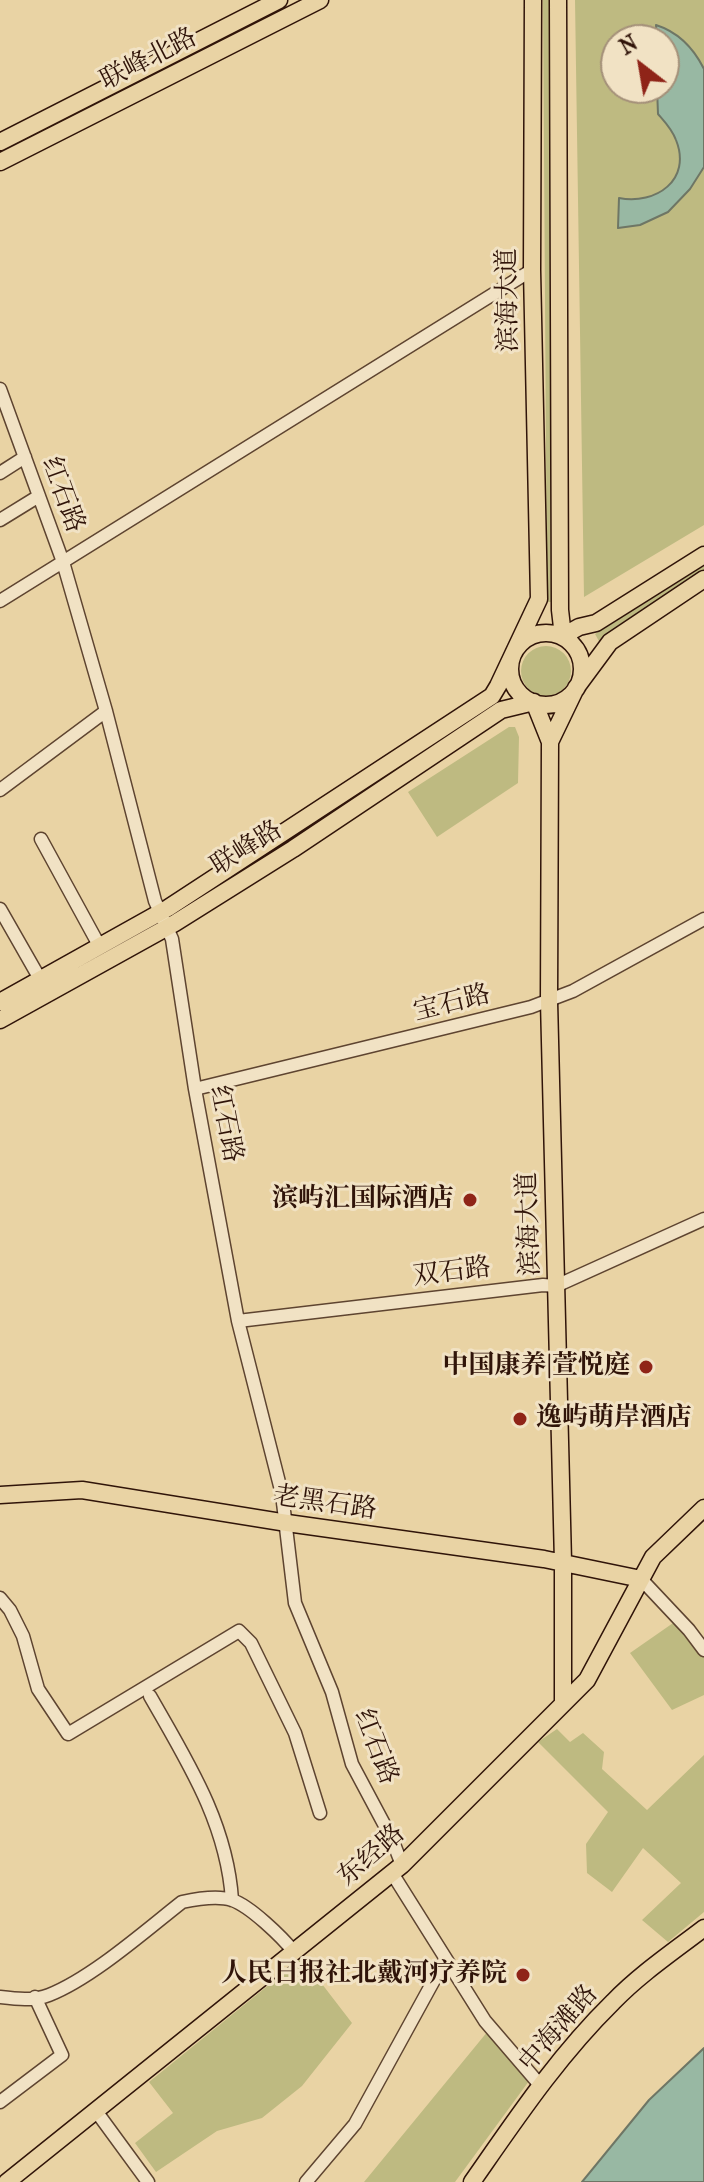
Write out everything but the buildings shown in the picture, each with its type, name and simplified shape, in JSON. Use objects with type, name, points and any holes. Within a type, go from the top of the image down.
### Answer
[{"type":"main road","name":"联峰北路","points":[[0,142],[279,0]]},
{"type":"main road","name":"联峰北路","points":[[0,162],[320,0]]},
{"type":"main road","name":"滨海大道","points":[[513,655],[539,599],[532,270],[533,0]]},
{"type":"main road","name":"滨海大道","points":[[558,0],[560,610],[563,636]]},
{"type":"main road","points":[[704,555],[596,623],[579,627],[563,636],[540,633],[528,637],[513,655],[510,666],[516,688],[534,702],[546,705],[558,703],[576,688],[610,642],[704,579]]},
{"type":"main road","points":[[550,742],[581,677],[579,653],[563,636]]},
{"type":"main road","name":"联峰路","points":[[0,1002],[100,947],[164,920],[492,696],[513,655]]},
{"type":"main road","points":[[534,702],[550,742]]},
{"type":"main road","name":"联峰路","points":[[0,1020],[164,920],[293,849],[501,710],[534,702]]},
{"type":"main road","name":"滨海大道","points":[[550,742],[549,1001],[563,1562],[563,1704]]},
{"type":"main road","name":"老黑石路","points":[[0,1495],[82,1490],[563,1562],[641,1579]]},
{"type":"main road","name":"东经路","points":[[7,2182],[397,1869],[587,1680],[653,1557],[704,1508]]},
{"type":"main road","name":"中海滩路","points":[[472,2182],[540,2085],[615,1999],[704,1928]]},
{"type":"street","points":[[0,601],[532,270]]},
{"type":"street","name":"红石路","points":[[0,389],[5,420],[25,457],[63,562],[164,920],[172,939],[195,1089],[238,1321],[287,1523],[295,1603],[332,1692],[352,1764],[392,1839],[397,1869],[445,1960],[485,2021],[540,2085]]},
{"type":"street","points":[[0,473],[25,457]]},
{"type":"street","points":[[0,520],[39,496]]},
{"type":"street","points":[[0,790],[106,711]]},
{"type":"street","points":[[41,839],[100,947]]},
{"type":"street","points":[[0,909],[40,979]]},
{"type":"street","name":"宝石路","points":[[195,1089],[549,1001],[704,919]]},
{"type":"street","name":"双石路","points":[[238,1321],[543,1285],[556,1286],[704,1219]]},
{"type":"street","points":[[641,1579],[704,1650]]},
{"type":"street","points":[[0,1598],[23,1636],[38,1689],[68,1734],[239,1631],[251,1643],[295,1733],[320,1813]]},
{"type":"street","points":[[150,1696],[204,1791],[223,1844],[232,1900]]},
{"type":"street","points":[[0,1997],[19,2000],[48,1995],[90,1972],[182,1902],[201,1898],[232,1900],[277,1931],[294,1952]]},
{"type":"street","points":[[306,2182],[355,2124],[445,1960]]},
{"type":"street","points":[[0,2102],[62,2055],[35,1997]]},
{"type":"street","points":[[96,2111],[148,2182]]},
{"type":"shaded area","points":[[543,0],[551,0],[555,602],[547,602]]},
{"type":"shaded area","points":[[575,0],[704,0],[704,525],[584,597]]},
{"type":"shaded area","points":[[680,39],[704,69],[704,167],[690,189],[668,212],[640,225],[618,228],[619,198],[646,198],[658,193],[675,178],[679,167],[680,154],[676,140],[658,114],[658,104],[680,104]]},
{"type":"shaded area","points":[[704,566],[704,573],[600,643],[595,634]]},
{"type":"shaded area","points":[[546,646],[563,654],[571,671],[563,688],[546,696],[529,688],[521,671],[529,654]]},
{"type":"shaded area","points":[[509,727],[515,727],[519,737],[518,783],[437,837],[408,792]]},
{"type":"shaded area","points":[[676,1621],[704,1657],[704,1695],[672,1710],[630,1653]]},
{"type":"shaded area","points":[[557,1729],[570,1742],[583,1733],[604,1752],[602,1769],[647,1810],[704,1755],[704,1912],[668,1942],[642,1920],[681,1883],[643,1848],[612,1892],[587,1873],[586,1844],[608,1812],[538,1742]]},
{"type":"shaded area","points":[[302,1958],[352,2023],[302,2086],[262,2118],[217,2131],[156,2172],[135,2143],[173,2113],[149,2082]]},
{"type":"shaded area","points":[[488,2031],[529,2081],[455,2182],[364,2182]]},
{"type":"shaded area","points":[[704,2048],[704,2182],[582,2182],[649,2100]]},
{"type":"place","name":"滨屿汇国际酒店","points":[[470,1200]]},
{"type":"place","name":"中国康养|萱悦庭","points":[[646,1367]]},
{"type":"place","name":"逸屿萌岸酒店","points":[[520,1419]]},
{"type":"place","name":"人民日报社北戴河疗养院","points":[[523,1975]]}]
